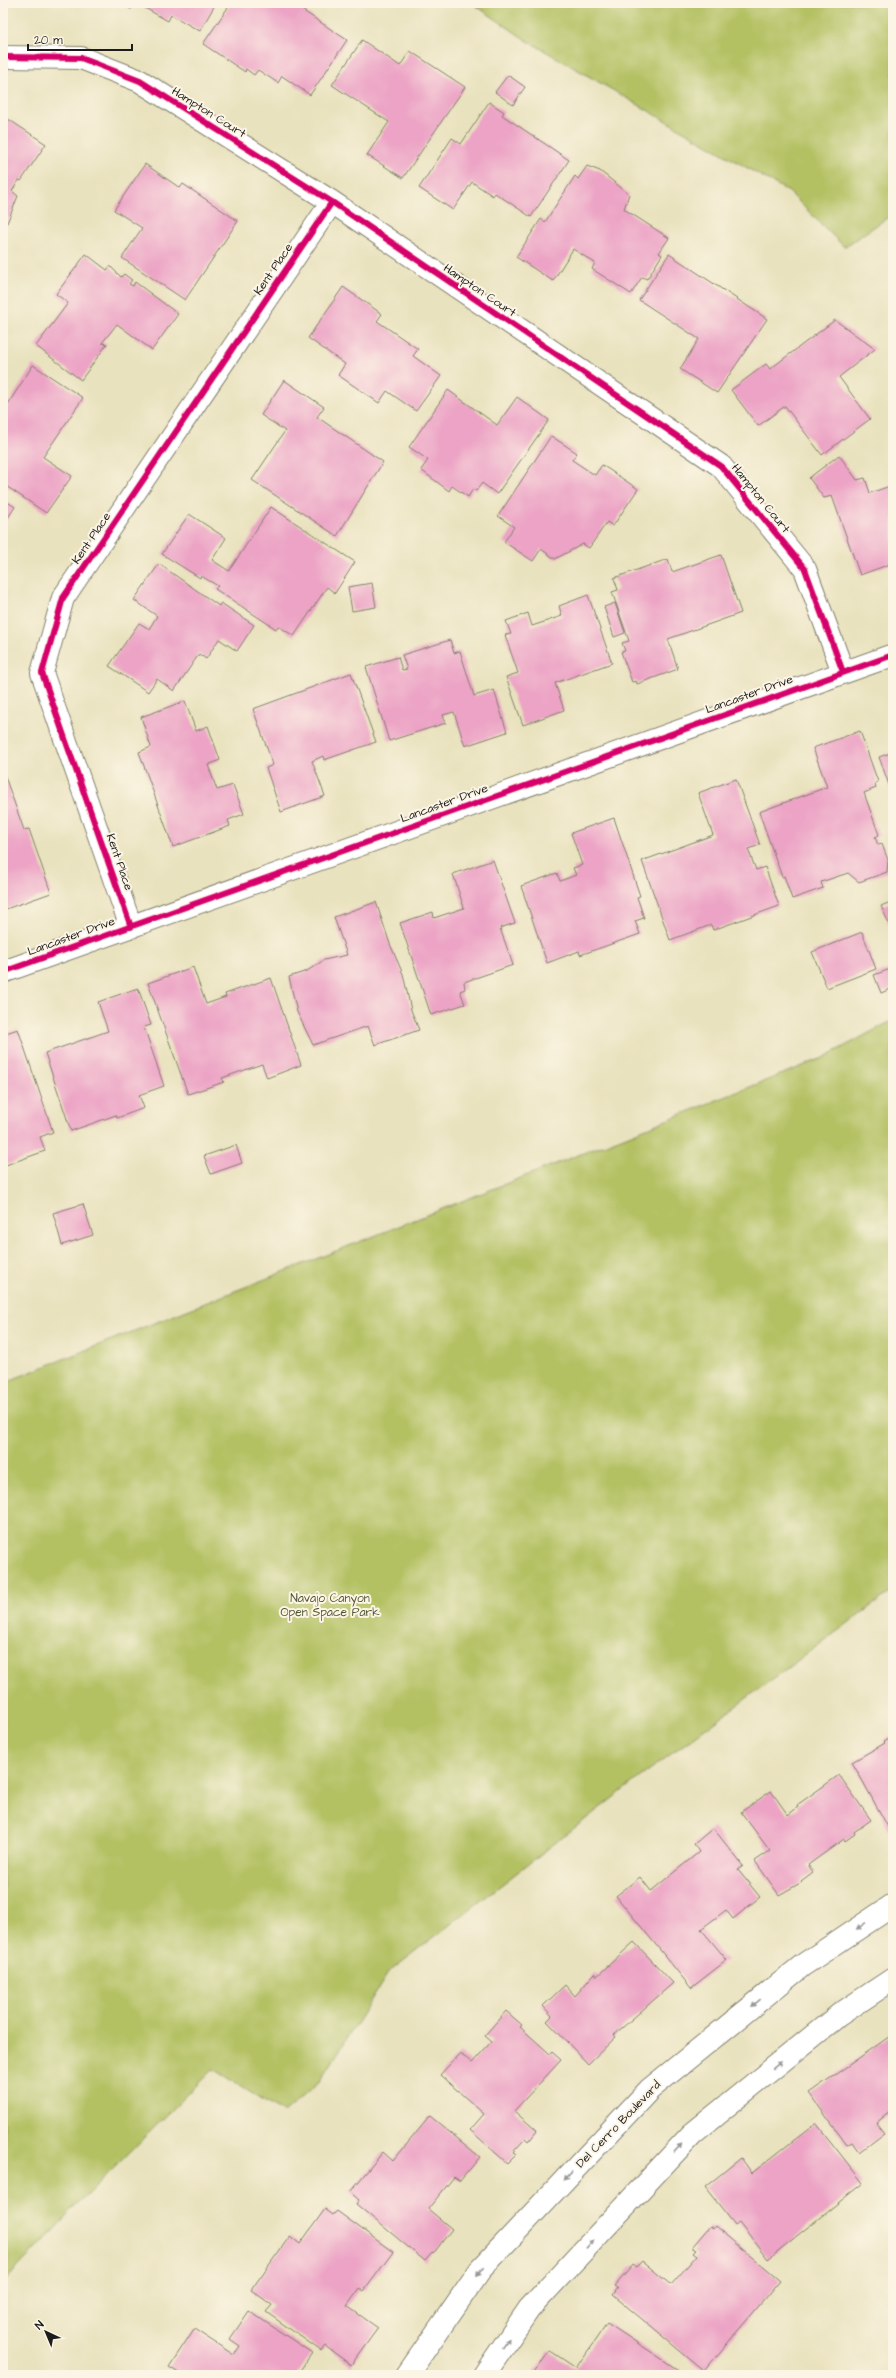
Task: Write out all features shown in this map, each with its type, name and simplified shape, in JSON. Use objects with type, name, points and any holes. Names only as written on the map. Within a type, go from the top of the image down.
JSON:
[{"type":"street","name":"Hampton Court","points":[[3,57],[81,58],[140,81],[332,202],[721,466],[805,569],[843,672]]},
{"type":"street","name":"Kent Place","points":[[131,927],[42,673],[63,598],[332,202]]},
{"type":"street","name":"Lancaster Drive","points":[[3,972],[893,655]]},
{"type":"street","name":"Del Cerro Boulevard","points":[[407,2375],[480,2270],[650,2089],[803,1965],[893,1905]]},
{"type":"street","points":[[484,2375],[529,2309],[692,2134],[839,2015],[893,1979]]},
{"type":"green space","points":[[472,3],[893,3],[893,214],[844,247],[789,192],[526,40]]},
{"type":"green space","name":"Navajo Canyon Open Space Park","points":[[893,1020],[893,1590],[636,1780],[388,1973],[321,2080],[283,2113],[213,2069],[88,2194],[3,2283],[3,1383],[823,1058]]},
{"type":"building","points":[[120,3],[134,3],[131,9]]},
{"type":"building","points":[[136,3],[216,3],[200,31],[171,15],[168,21]]},
{"type":"building","points":[[231,3],[294,3],[296,6],[347,40],[310,95],[282,76],[278,83],[258,70],[254,75],[246,69],[245,72],[203,44]]},
{"type":"building","points":[[362,40],[400,66],[410,51],[465,87],[403,178],[367,155],[389,122],[332,85]]},
{"type":"building","points":[[508,75],[525,87],[513,105],[495,92]]},
{"type":"building","points":[[489,102],[504,112],[502,115],[569,160],[531,217],[495,193],[493,196],[472,182],[453,210],[419,188],[452,138],[461,144]]},
{"type":"building","points":[[8,119],[46,144],[21,181],[19,180],[12,191],[18,196],[7,223],[3,227],[3,126]]},
{"type":"building","points":[[145,164],[180,188],[183,184],[238,221],[185,300],[122,258],[142,228],[114,210]]},
{"type":"building","points":[[587,166],[600,171],[629,194],[624,209],[669,238],[659,253],[662,255],[647,279],[642,277],[631,294],[592,269],[595,263],[573,249],[553,281],[516,257],[541,219],[545,222],[575,176],[578,179]]},
{"type":"building","points":[[86,254],[107,270],[110,266],[121,277],[124,274],[132,280],[129,284],[133,286],[135,282],[178,314],[152,350],[117,324],[102,343],[107,344],[81,380],[36,346],[68,303],[56,294]]},
{"type":"building","points":[[669,254],[767,319],[717,393],[680,369],[699,339],[639,300]]},
{"type":"building","points":[[343,287],[382,314],[377,321],[418,349],[413,356],[441,376],[416,411],[387,391],[379,403],[338,375],[345,364],[308,338]]},
{"type":"building","points":[[835,320],[875,349],[839,377],[870,419],[822,455],[785,406],[758,426],[731,390],[766,364],[770,369]]},
{"type":"building","points":[[33,365],[83,398],[43,457],[72,476],[46,513],[3,484],[3,412]]},
{"type":"building","points":[[284,380],[324,407],[317,417],[383,462],[337,536],[252,480],[285,431],[261,415]]},
{"type":"building","points":[[448,390],[497,425],[517,397],[549,420],[497,494],[482,483],[476,491],[473,489],[468,497],[452,486],[449,491],[421,470],[428,460],[409,447]]},
{"type":"building","points":[[551,436],[577,453],[572,460],[595,475],[602,465],[638,489],[613,526],[607,522],[589,548],[583,544],[555,559],[541,549],[533,561],[504,542],[514,527],[498,516]]},
{"type":"building","points":[[839,455],[857,480],[865,478],[870,493],[893,485],[893,563],[860,575],[832,496],[824,498],[809,478]]},
{"type":"building","points":[[3,499],[15,507],[3,525]]},
{"type":"building","points":[[271,507],[355,562],[335,593],[327,587],[294,636],[278,626],[276,629],[215,589],[218,586],[201,576],[200,578],[162,554],[189,514],[226,538],[212,560],[229,571]]},
{"type":"building","points":[[721,555],[741,613],[668,639],[678,669],[637,684],[636,681],[632,682],[621,652],[625,651],[622,643],[629,641],[612,592],[618,590],[614,578],[668,559],[672,572]]},
{"type":"building","points":[[159,564],[219,606],[221,603],[254,625],[237,651],[219,639],[206,659],[199,654],[174,691],[157,679],[148,692],[109,666],[139,623],[149,629],[157,616],[134,600]]},
{"type":"building","points":[[372,583],[376,607],[352,611],[348,587]]},
{"type":"building","points":[[588,595],[612,663],[555,683],[564,710],[523,725],[506,677],[518,673],[505,635],[511,634],[506,621],[528,613],[532,626],[562,616],[559,606]]},
{"type":"building","points":[[615,603],[625,633],[614,637],[604,607]]},
{"type":"building","points":[[450,640],[454,653],[460,651],[474,696],[494,690],[507,732],[465,746],[454,712],[443,715],[446,723],[389,741],[366,667],[398,657],[402,670],[407,669],[402,655]]},
{"type":"building","points":[[351,673],[376,742],[324,760],[323,756],[312,761],[325,796],[281,812],[266,768],[273,765],[253,709]]},
{"type":"building","points":[[185,701],[196,731],[208,726],[220,760],[208,765],[217,790],[233,785],[244,814],[228,820],[230,826],[173,847],[139,752],[151,747],[141,717]]},
{"type":"building","points":[[860,731],[878,782],[875,783],[876,788],[864,793],[879,835],[875,837],[878,845],[882,844],[888,860],[887,872],[859,882],[848,873],[821,882],[823,888],[792,899],[784,876],[782,877],[759,812],[827,787],[813,748]]},
{"type":"building","points":[[893,752],[893,796],[879,757]]},
{"type":"building","points":[[3,771],[24,830],[29,829],[51,893],[3,910]]},
{"type":"building","points":[[736,779],[760,845],[748,849],[756,870],[765,867],[779,906],[713,930],[711,925],[670,940],[642,861],[713,835],[698,793]]},
{"type":"building","points":[[614,818],[640,896],[637,897],[644,918],[635,921],[640,934],[580,955],[579,951],[547,963],[521,886],[557,873],[560,881],[576,875],[573,868],[582,865],[571,833]]},
{"type":"building","points":[[493,860],[515,923],[500,928],[513,965],[464,982],[465,989],[460,991],[465,1004],[431,1015],[400,923],[433,912],[434,918],[464,908],[453,874]]},
{"type":"building","points":[[893,901],[893,925],[890,926],[881,906]]},
{"type":"building","points":[[376,902],[390,944],[403,974],[411,1010],[419,1030],[375,1045],[368,1026],[313,1045],[297,1012],[289,977],[307,971],[324,960],[347,955],[334,917]]},
{"type":"building","points":[[862,932],[876,969],[827,988],[812,952]]},
{"type":"building","points":[[193,967],[206,1004],[226,997],[225,994],[271,978],[301,1065],[267,1078],[262,1064],[222,1078],[224,1082],[188,1094],[148,983]]},
{"type":"building","points":[[893,968],[893,988],[881,993],[874,975]]},
{"type":"building","points":[[138,988],[151,1025],[144,1027],[164,1086],[139,1095],[144,1108],[117,1118],[116,1115],[71,1131],[45,1053],[108,1031],[98,1002]]},
{"type":"building","points":[[18,1029],[53,1132],[40,1137],[45,1151],[3,1166],[3,1034]]},
{"type":"building","points":[[236,1145],[242,1163],[211,1174],[204,1156]]},
{"type":"building","points":[[83,1204],[93,1235],[62,1245],[53,1213]]},
{"type":"building","points":[[893,1735],[893,1836],[852,1762],[885,1743],[883,1741]]},
{"type":"building","points":[[839,1775],[871,1820],[854,1832],[855,1834],[845,1841],[844,1839],[808,1865],[813,1872],[801,1881],[802,1882],[779,1895],[755,1861],[770,1851],[741,1812],[771,1791],[788,1815],[798,1807],[797,1805]]},
{"type":"building","points":[[713,1828],[743,1866],[738,1870],[760,1897],[733,1919],[726,1910],[701,1929],[727,1960],[691,1988],[616,1896],[640,1877],[651,1891],[699,1852],[694,1844]]},
{"type":"building","points":[[634,1942],[673,1983],[614,2035],[616,2037],[588,2064],[547,2021],[552,2016],[543,2006],[565,1985],[575,1996],[595,1973],[597,1976]]},
{"type":"building","points":[[506,2011],[522,2025],[520,2027],[550,2054],[552,2052],[561,2060],[514,2111],[537,2131],[529,2141],[526,2138],[513,2152],[516,2154],[507,2163],[470,2130],[484,2114],[440,2075],[460,2053],[472,2063],[492,2041],[485,2035]]},
{"type":"building","points":[[893,2034],[893,2113],[891,2111],[876,2123],[884,2133],[859,2152],[852,2142],[847,2145],[809,2093]]},
{"type":"building","points":[[430,2116],[480,2157],[460,2181],[454,2177],[428,2209],[452,2229],[433,2254],[432,2253],[425,2261],[356,2204],[359,2200],[350,2192],[383,2152],[393,2161]]},
{"type":"building","points":[[816,2123],[863,2183],[768,2259],[739,2222],[735,2225],[705,2187],[741,2158],[752,2173]]},
{"type":"building","points":[[325,2209],[333,2215],[337,2211],[393,2252],[364,2291],[360,2288],[347,2306],[378,2328],[351,2365],[325,2346],[321,2351],[266,2312],[272,2305],[251,2290],[290,2236],[300,2244]]},
{"type":"building","points":[[710,2226],[713,2228],[715,2226],[780,2281],[704,2371],[613,2295],[618,2288],[615,2286],[633,2265],[636,2267],[642,2261],[671,2285],[697,2255],[693,2252],[696,2249],[692,2247]]},
{"type":"building","points":[[249,2311],[312,2353],[297,2375],[182,2375],[169,2367],[194,2329],[234,2355],[240,2346],[230,2339]]},
{"type":"building","points":[[607,2323],[680,2371],[677,2375],[533,2375],[549,2350],[576,2368]]},
{"type":"cycle path","points":[[3,57],[81,58],[140,81],[332,202],[721,466],[805,569],[843,672]]},
{"type":"cycle path","points":[[131,927],[42,673],[63,598],[332,202]]},
{"type":"cycle path","points":[[3,972],[893,655]]}]
